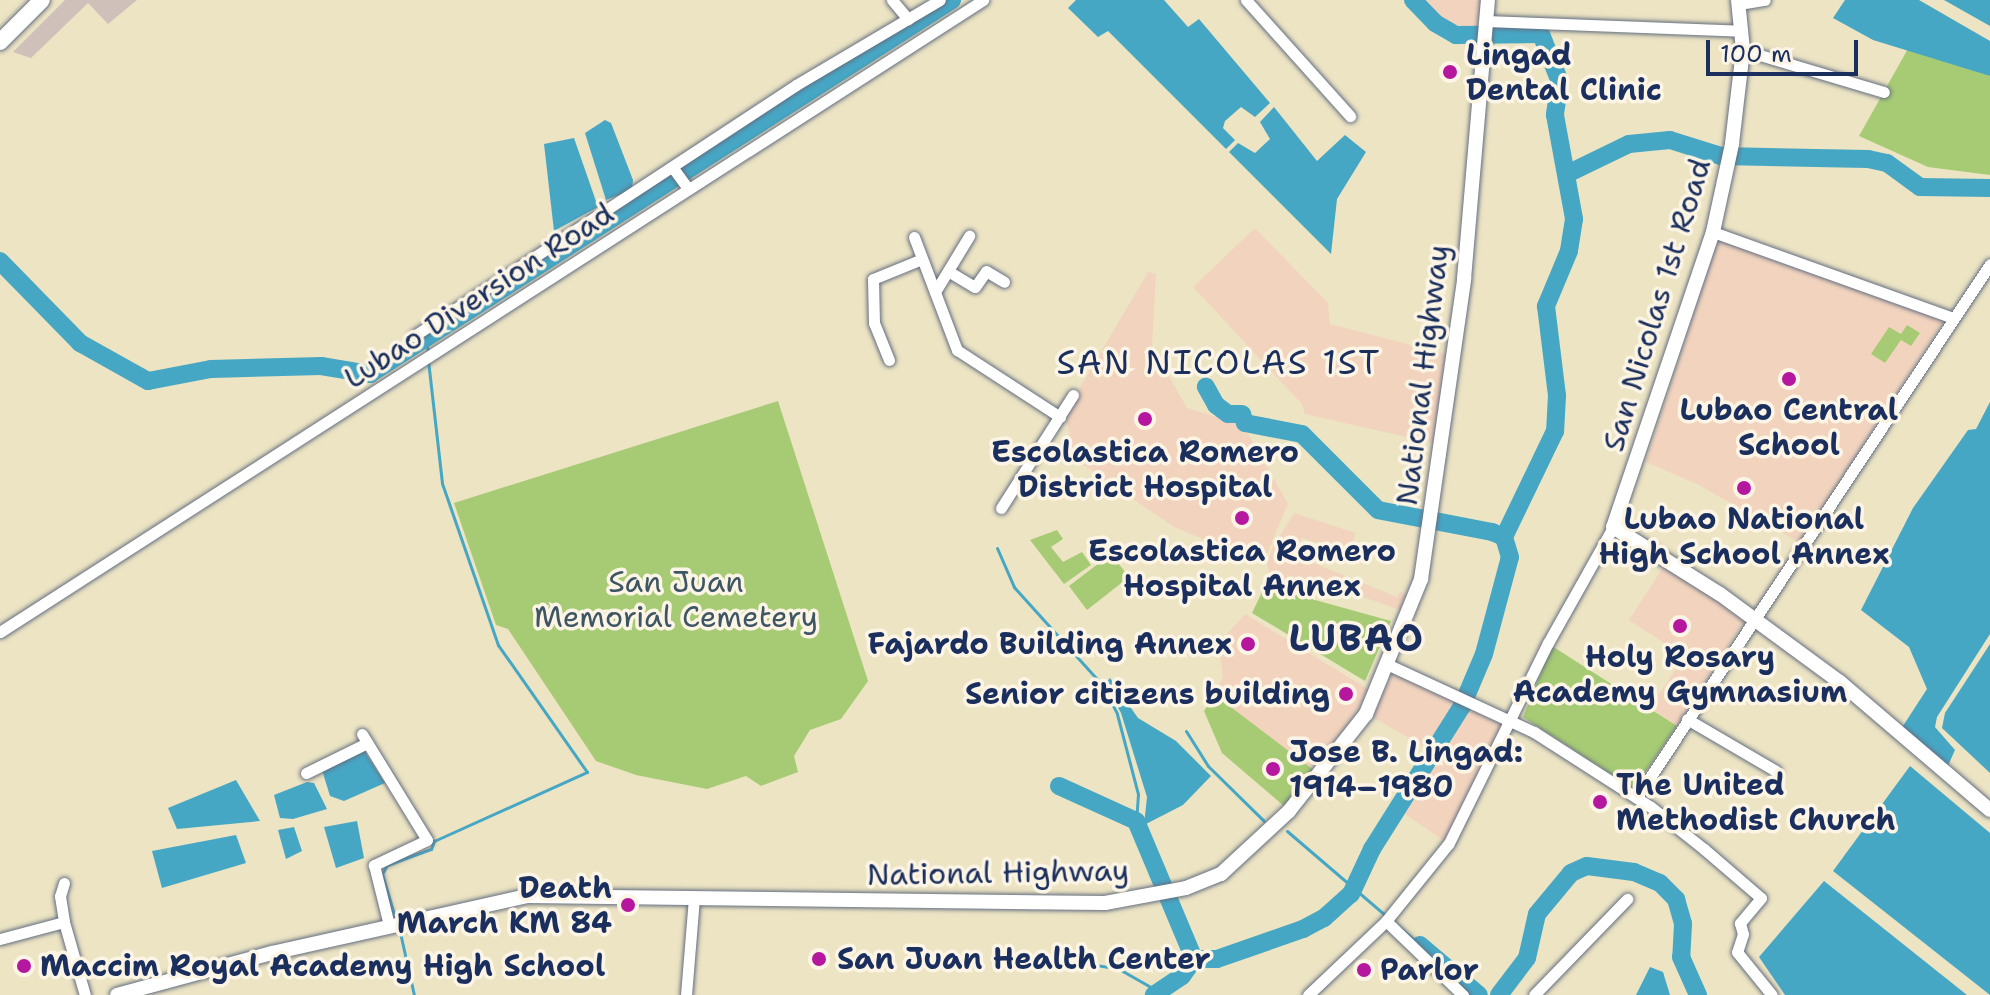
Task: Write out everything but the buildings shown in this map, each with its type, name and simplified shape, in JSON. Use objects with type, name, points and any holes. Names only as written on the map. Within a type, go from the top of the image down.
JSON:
[{"type":"highway","points":[[0,42],[42,0]]},
{"type":"main road","name":"National Highway","points":[[117,995],[396,923],[528,896],[1079,904],[1155,895],[1186,888],[1221,874],[1289,811],[1366,714],[1389,665],[1421,579],[1464,279],[1488,0]]},
{"type":"main road","name":"San Nicolas 1st Road","points":[[1613,527],[1713,232],[1732,144],[1743,50],[1738,2]]},
{"type":"main road","points":[[1613,527],[1755,619],[1840,682],[1990,810]]},
{"type":"street","points":[[892,0],[908,19]]},
{"type":"street","points":[[414,336],[940,0]]},
{"type":"street","name":"Lubao Diversion Road","points":[[0,632],[404,375],[686,187],[983,0]]},
{"type":"street","points":[[1246,0],[1350,116]]},
{"type":"street","points":[[1738,2],[1765,0]]},
{"type":"street","points":[[1486,23],[1741,31]]},
{"type":"street","points":[[1743,50],[1884,92]]},
{"type":"street","points":[[674,169],[686,187]]},
{"type":"street","points":[[1713,232],[1951,317]]},
{"type":"street","points":[[935,292],[969,236]]},
{"type":"street","points":[[914,237],[957,350],[1060,417]]},
{"type":"street","points":[[889,360],[874,323],[873,279],[922,259]]},
{"type":"street","points":[[1637,797],[1951,317],[1970,300],[1990,264]]},
{"type":"street","points":[[948,271],[975,287],[986,271],[1004,282]]},
{"type":"street","points":[[1001,508],[1073,395]]},
{"type":"street","points":[[1308,995],[1390,918],[1449,843],[1613,527]]},
{"type":"street","points":[[1389,665],[1511,721],[1637,797],[1761,898],[1740,923],[1743,934],[1737,952],[1772,995]]},
{"type":"street","points":[[1687,719],[1776,771]]},
{"type":"street","points":[[306,773],[365,739],[427,840],[374,865],[396,923]]},
{"type":"street","points":[[64,883],[60,896],[64,922],[85,995]]},
{"type":"street","points":[[686,995],[694,897]]},
{"type":"street","points":[[1534,995],[1627,899]]},
{"type":"street","points":[[1390,918],[1463,995]]},
{"type":"street","points":[[0,939],[64,922]]},
{"type":"shaded area","points":[[65,0],[137,0],[108,24],[88,3],[31,58],[13,52]]},
{"type":"shaded area","points":[[1420,0],[1481,0],[1477,31],[1439,19]]},
{"type":"shaded area","points":[[1255,228],[1328,303],[1330,324],[1446,354],[1433,443],[1305,414],[1301,403],[1193,287]]},
{"type":"shaded area","name":"Lubao Central School","points":[[1718,238],[1944,319],[1800,543],[1699,485],[1646,462]]},
{"type":"shaded area","name":"Escolastica Romero District Hospital","points":[[1148,272],[1156,274],[1152,346],[1187,408],[1243,425],[1288,504],[1263,563],[1174,527],[1075,459],[1065,413]]},
{"type":"shaded area","points":[[1294,513],[1356,533],[1349,554],[1302,538],[1294,555],[1397,597],[1400,592],[1410,595],[1405,612],[1318,581],[1316,585],[1292,576],[1289,585],[1271,577],[1267,564],[1272,549]]},
{"type":"shaded area","points":[[1664,566],[1745,619],[1677,726],[1650,708],[1684,656],[1629,620]]},
{"type":"shaded area","points":[[1245,614],[1371,691],[1315,771],[1215,695],[1223,676],[1218,644]]},
{"type":"shaded area","points":[[1393,674],[1458,704],[1431,751],[1371,716]]},
{"type":"shaded area","points":[[1467,708],[1505,725],[1446,842],[1399,810]]},
{"type":"green space","points":[[1909,47],[1990,76],[1990,175],[1928,167],[1859,136]]},
{"type":"green space","points":[[1907,325],[1920,333],[1911,346],[1901,340],[1885,363],[1871,354],[1889,327],[1901,334]]},
{"type":"green space","name":"San Juan Memorial Cemetery","points":[[778,401],[868,681],[841,719],[810,730],[794,756],[798,772],[761,786],[746,776],[707,789],[636,775],[596,761],[508,629],[496,625],[454,503]]},
{"type":"green space","points":[[1057,530],[1063,539],[1051,547],[1063,562],[1082,552],[1091,565],[1064,584],[1030,540]]},
{"type":"green space","points":[[1111,554],[1129,577],[1087,610],[1069,586]]},
{"type":"green space","points":[[1265,586],[1391,621],[1365,681],[1252,613]]},
{"type":"green space","points":[[1552,646],[1677,726],[1634,789],[1523,717]]},
{"type":"green space","points":[[1215,695],[1315,771],[1284,806],[1222,753],[1204,711]]},
{"type":"water","points":[[1076,0],[1164,0],[1188,27],[1199,19],[1270,103],[1255,117],[1241,107],[1225,121],[1223,128],[1235,140],[1226,149],[1108,31],[1098,37],[1068,8]]},
{"type":"water","points":[[1845,0],[1919,0],[1990,41],[1990,76],[1873,40],[1833,18]]},
{"type":"water","points":[[1944,0],[1990,0],[1990,26]]},
{"type":"water","points":[[1274,107],[1317,161],[1345,135],[1366,152],[1337,199],[1331,254],[1229,152],[1238,143],[1255,153],[1270,139],[1260,122]]},
{"type":"water","points":[[605,120],[611,123],[633,180],[632,190],[606,200],[585,133]]},
{"type":"water","points":[[574,138],[598,207],[554,231],[544,144]]},
{"type":"water","points":[[1990,402],[1990,634],[1937,717],[1935,727],[1955,750],[1947,768],[1901,729],[1927,689],[1909,647],[1861,610],[1913,508],[1968,430],[1976,429]]},
{"type":"water","points":[[1990,644],[1990,773],[1942,728],[1945,713]]},
{"type":"water","points":[[1110,678],[1138,718],[1176,741],[1211,776],[1183,805],[1144,825],[1147,797],[1121,713],[1105,684]]},
{"type":"water","points":[[363,749],[385,783],[344,801],[330,796],[322,770]]},
{"type":"water","points":[[1910,766],[1990,833],[1990,995],[1833,871]]},
{"type":"water","points":[[236,780],[260,821],[177,829],[168,808]]},
{"type":"water","points":[[307,782],[314,783],[327,809],[293,819],[280,818],[274,795]]},
{"type":"water","points":[[357,821],[364,858],[336,868],[324,827]]},
{"type":"water","points":[[294,827],[302,851],[286,859],[278,830]]},
{"type":"water","points":[[236,835],[246,863],[162,888],[152,851]]},
{"type":"water","points":[[1824,881],[1967,995],[1785,995],[1759,957]]},
{"type":"water","points":[[1650,967],[1663,972],[1670,995],[1636,995]]},
{"type":"waterway","points":[[0,261],[80,343],[148,381],[211,369],[321,366],[370,374],[952,0]]},
{"type":"waterway","points":[[1413,0],[1435,23],[1456,35],[1541,34],[1560,82],[1555,115],[1574,219],[1569,251],[1546,306],[1557,395],[1555,431],[1504,537]]},
{"type":"waterway","points":[[1567,174],[1629,144],[1670,140],[1721,156],[1868,159],[1887,163],[1920,187],[1990,188]]},
{"type":"waterway","points":[[426,337],[428,354]]},
{"type":"waterway","points":[[396,921],[382,874],[387,865],[431,849],[434,841],[587,772],[498,645],[442,483],[428,361]]},
{"type":"waterway","points":[[1194,959],[1217,959],[1303,929],[1324,918],[1351,894],[1372,849],[1462,706],[1484,654],[1510,557],[1504,537],[1492,532],[1378,510],[1302,434],[1245,423],[1242,414],[1228,414],[1216,405],[1206,387]]},
{"type":"waterway","points":[[997,548],[1014,587],[1103,686],[1117,714],[1138,794],[1136,821]]},
{"type":"waterway","points":[[1186,731],[1208,766],[1264,821]]},
{"type":"waterway","points":[[1059,786],[1136,821],[1194,959],[1182,976],[1154,995]]},
{"type":"waterway","points":[[1287,831],[1420,945]]},
{"type":"waterway","points":[[1499,995],[1527,958],[1537,914],[1571,873],[1587,866],[1634,872],[1660,883],[1676,899],[1683,924],[1681,957],[1698,995]]},
{"type":"waterway","points":[[399,928],[414,995]]},
{"type":"waterway","points":[[1420,945],[1479,995]]},
{"type":"waterway","points":[[1083,963],[1119,969],[1156,990]]},
{"type":"place","name":"Lingad Dental Clinic","points":[[1450,72]]},
{"type":"place","name":"Lubao Central School","points":[[1789,379]]},
{"type":"place","name":"Escolastica Romero District Hospital","points":[[1145,419]]},
{"type":"place","name":"Lubao National High School Annex","points":[[1744,488]]},
{"type":"place","name":"Escolastica Romero Hospital Annex","points":[[1242,518]]},
{"type":"place","name":"Holy Rosary Academy Gymnasium","points":[[1680,626]]},
{"type":"place","name":"Fajardo Building Annex","points":[[1248,644]]},
{"type":"place","name":"Senior citizens building","points":[[1346,694]]},
{"type":"place","name":"Jose B. Lingad: 1914–1980","points":[[1273,769]]},
{"type":"place","name":"The United Methodist Church","points":[[1600,802]]},
{"type":"place","name":"Death March KM 84","points":[[628,905]]},
{"type":"place","name":"San Juan Health Center","points":[[819,959]]},
{"type":"place","name":"Maccim Royal Academy High School","points":[[24,966]]},
{"type":"place","name":"Parlor","points":[[1364,970]]},
{"type":"district","name":"SAN NICOLAS 1ST","points":[[1219,363]]},
{"type":"district","name":"LUBAO","points":[[1357,638]]}]
